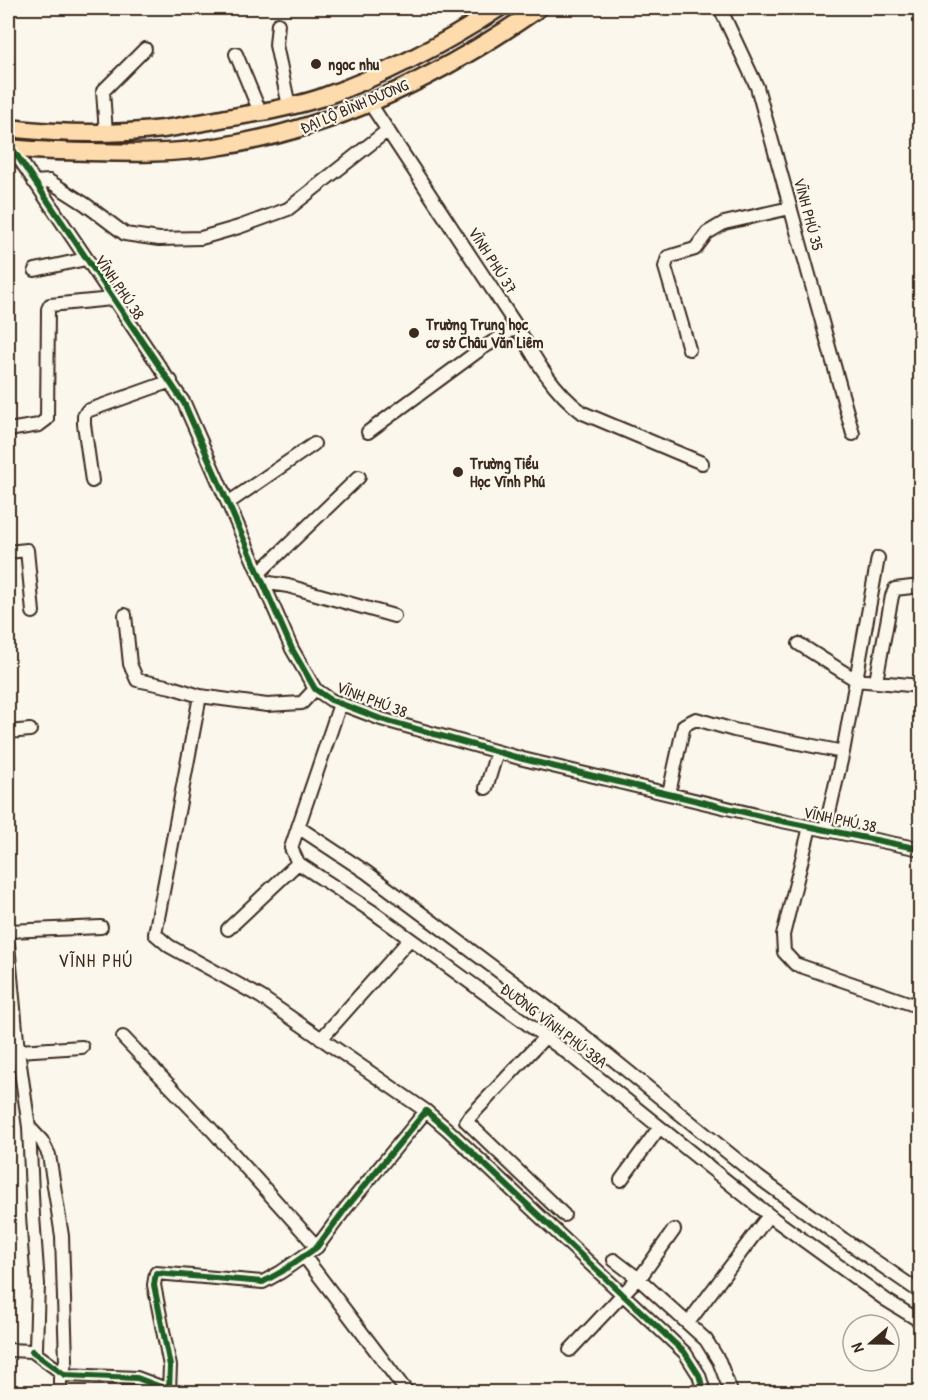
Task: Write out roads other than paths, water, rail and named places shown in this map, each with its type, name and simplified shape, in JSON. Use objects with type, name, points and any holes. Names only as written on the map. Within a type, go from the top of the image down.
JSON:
[{"type":"highway","name":"ĐẠI LỘ BÌNH DƯƠNG","points":[[8,128],[53,133],[106,134],[163,129],[297,104],[398,65],[460,34],[496,8]]},
{"type":"highway","name":"ĐẠI LỘ BÌNH DƯƠNG","points":[[10,148],[134,153],[186,151],[245,142],[315,124],[369,102],[467,54],[539,8]]},
{"type":"highway","points":[[356,83],[369,102]]},
{"type":"highway","points":[[297,104],[315,124]]},
{"type":"street","name":"VĨNH PHÚ 35","points":[[720,8],[757,87],[853,434]]},
{"type":"street","points":[[279,24],[276,45],[297,104]]},
{"type":"street","points":[[106,134],[103,91],[146,49]]},
{"type":"street","points":[[236,54],[260,112]]},
{"type":"street","name":"VĨNH PHÚ 37","points":[[369,102],[551,382],[569,402],[583,413],[702,463]]},
{"type":"street","points":[[34,182],[49,182],[86,204],[125,234],[159,238],[201,237],[239,227],[288,208],[388,130]]},
{"type":"street","name":"VĨNH PHÚ 38","points":[[10,148],[184,403],[292,649],[315,689],[340,704],[381,719],[497,752],[810,827],[921,849]]},
{"type":"street","points":[[689,349],[665,267],[668,257],[695,249],[707,233],[723,224],[790,208]]},
{"type":"street","points":[[35,270],[86,260]]},
{"type":"street","points":[[8,430],[39,425],[47,419],[48,309],[50,306],[112,299]]},
{"type":"street","points":[[368,432],[482,349],[517,327]]},
{"type":"street","points":[[92,481],[84,424],[87,411],[171,381]]},
{"type":"street","points":[[228,502],[314,444]]},
{"type":"street","points":[[358,477],[261,578],[394,616]]},
{"type":"street","points":[[8,552],[27,550],[33,612]]},
{"type":"street","points":[[825,830],[843,752],[878,558]]},
{"type":"street","points":[[876,681],[895,589],[921,586]]},
{"type":"street","points":[[125,615],[130,664],[137,680],[200,696],[267,705],[303,703],[315,689]]},
{"type":"street","points":[[799,644],[856,680],[921,686]]},
{"type":"street","points":[[200,696],[155,934],[169,946],[261,997],[426,1112],[632,1285],[688,1323],[706,1340],[719,1361],[731,1392]]},
{"type":"street","points":[[228,929],[298,863],[291,848],[340,704]]},
{"type":"street","points":[[669,793],[684,725],[696,719],[734,730],[843,752]]},
{"type":"street","points":[[8,732],[30,730]]},
{"type":"street","points":[[486,788],[497,752]]},
{"type":"street","points":[[298,827],[366,872],[553,1012],[758,1177],[921,1292]]},
{"type":"street","points":[[810,827],[783,935],[784,952],[795,964],[921,1007]]},
{"type":"street","name":"ĐƯỜNG VĨNH PHÚ 38A","points":[[298,863],[410,939],[545,1037],[769,1215],[886,1300],[921,1321]]},
{"type":"street","points":[[8,932],[101,927]]},
{"type":"street","points":[[321,1039],[410,939]]},
{"type":"street","points":[[8,944],[18,1051],[29,1127],[38,1284],[35,1353]]},
{"type":"street","points":[[123,1036],[211,1129],[317,1247]]},
{"type":"street","points":[[545,1037],[466,1121],[564,1215]]},
{"type":"street","points":[[18,1051],[82,1047]]},
{"type":"street","points":[[8,1350],[35,1353],[60,1372],[137,1378],[170,1391],[170,1366],[154,1285],[156,1273],[263,1282],[317,1247],[426,1112]]},
{"type":"street","points":[[29,1127],[42,1141],[49,1155],[62,1236],[66,1361],[60,1372],[60,1392]]},
{"type":"street","points":[[621,1180],[659,1128]]},
{"type":"street","points":[[688,1323],[769,1215]]},
{"type":"street","points":[[570,1350],[632,1285],[674,1230]]},
{"type":"street","points":[[304,1256],[407,1392]]},
{"type":"street","points":[[614,1260],[685,1353],[699,1375],[704,1392]]},
{"type":"place","name":"ngoc nhu","points":[[316,64]]},
{"type":"place","name":"Trường Trung học cơ sở Châu Văn Liêm","points":[[414,333]]},
{"type":"place","name":"Trường Tiểu Học Vĩnh Phú","points":[[458,472]]},
{"type":"district","name":"VĨNH PHÚ","points":[[96,961]]}]
